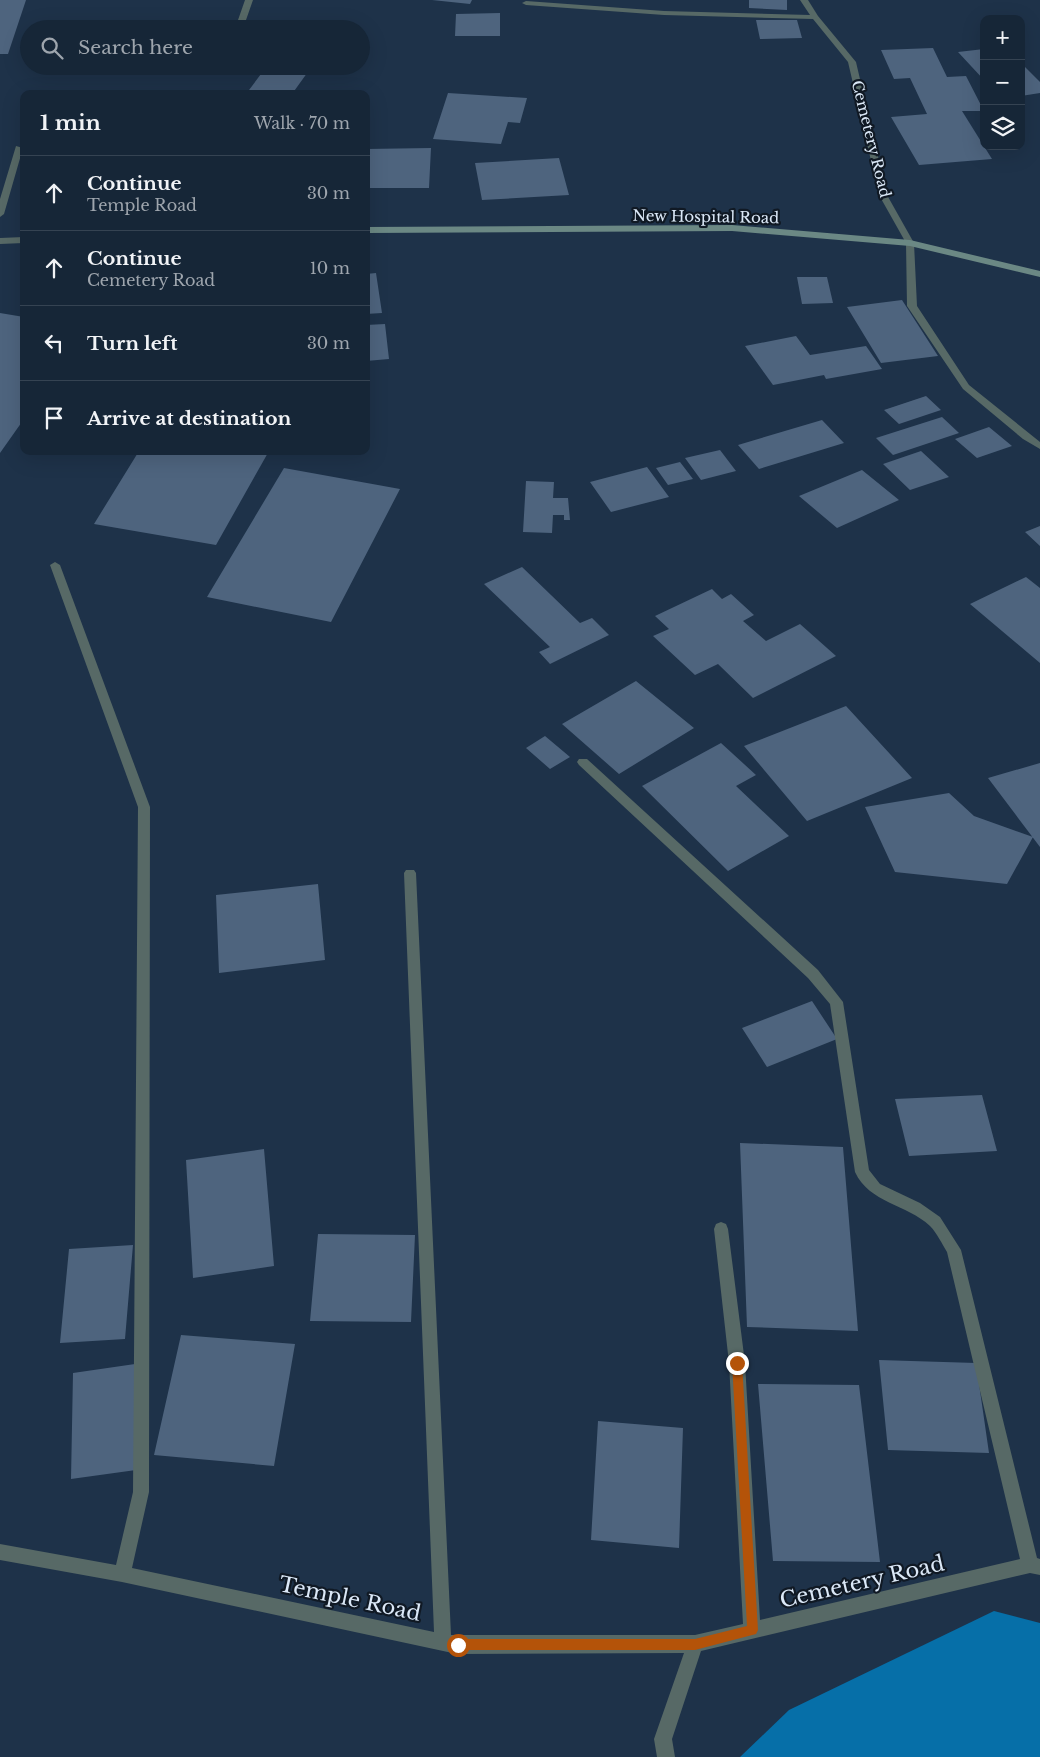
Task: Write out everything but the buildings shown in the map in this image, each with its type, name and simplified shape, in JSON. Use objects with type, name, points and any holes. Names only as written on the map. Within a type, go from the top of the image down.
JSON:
[{"type":"main road","name":"New Hospital Road","points":[[370,230],[732,228],[910,243],[1040,274]]},
{"type":"street","points":[[242,20],[248,0]]},
{"type":"street","name":"Cemetery Road","points":[[804,0],[815,17],[852,62],[883,195],[910,243],[912,306],[966,387],[1026,437],[1040,446]]},
{"type":"street","points":[[526,3],[664,13],[815,17]]},
{"type":"street","points":[[0,214],[19,148]]},
{"type":"street","points":[[0,240],[20,240]]},
{"type":"street","points":[[55,565],[144,807],[141,1492],[122,1574]]},
{"type":"street","points":[[583,762],[813,974],[836,1002],[862,1172],[876,1188],[886,1195],[915,1208],[935,1222],[954,1250],[1035,1566]]},
{"type":"street","points":[[410,873],[443,1642]]},
{"type":"street","points":[[721,1229],[737,1363],[752,1630]]},
{"type":"street","name":"Temple Road","points":[[0,1552],[122,1574],[458,1645],[695,1644]]},
{"type":"street","name":"Cemetery Road","points":[[695,1644],[1035,1566]]},
{"type":"street","points":[[666,1757],[664,1739],[695,1644]]},
{"type":"water","points":[[994,1611],[1040,1623],[1040,1757],[740,1757],[789,1710]]},
{"type":"route","points":[[458,1645],[695,1644],[752,1630],[737,1363]]}]
